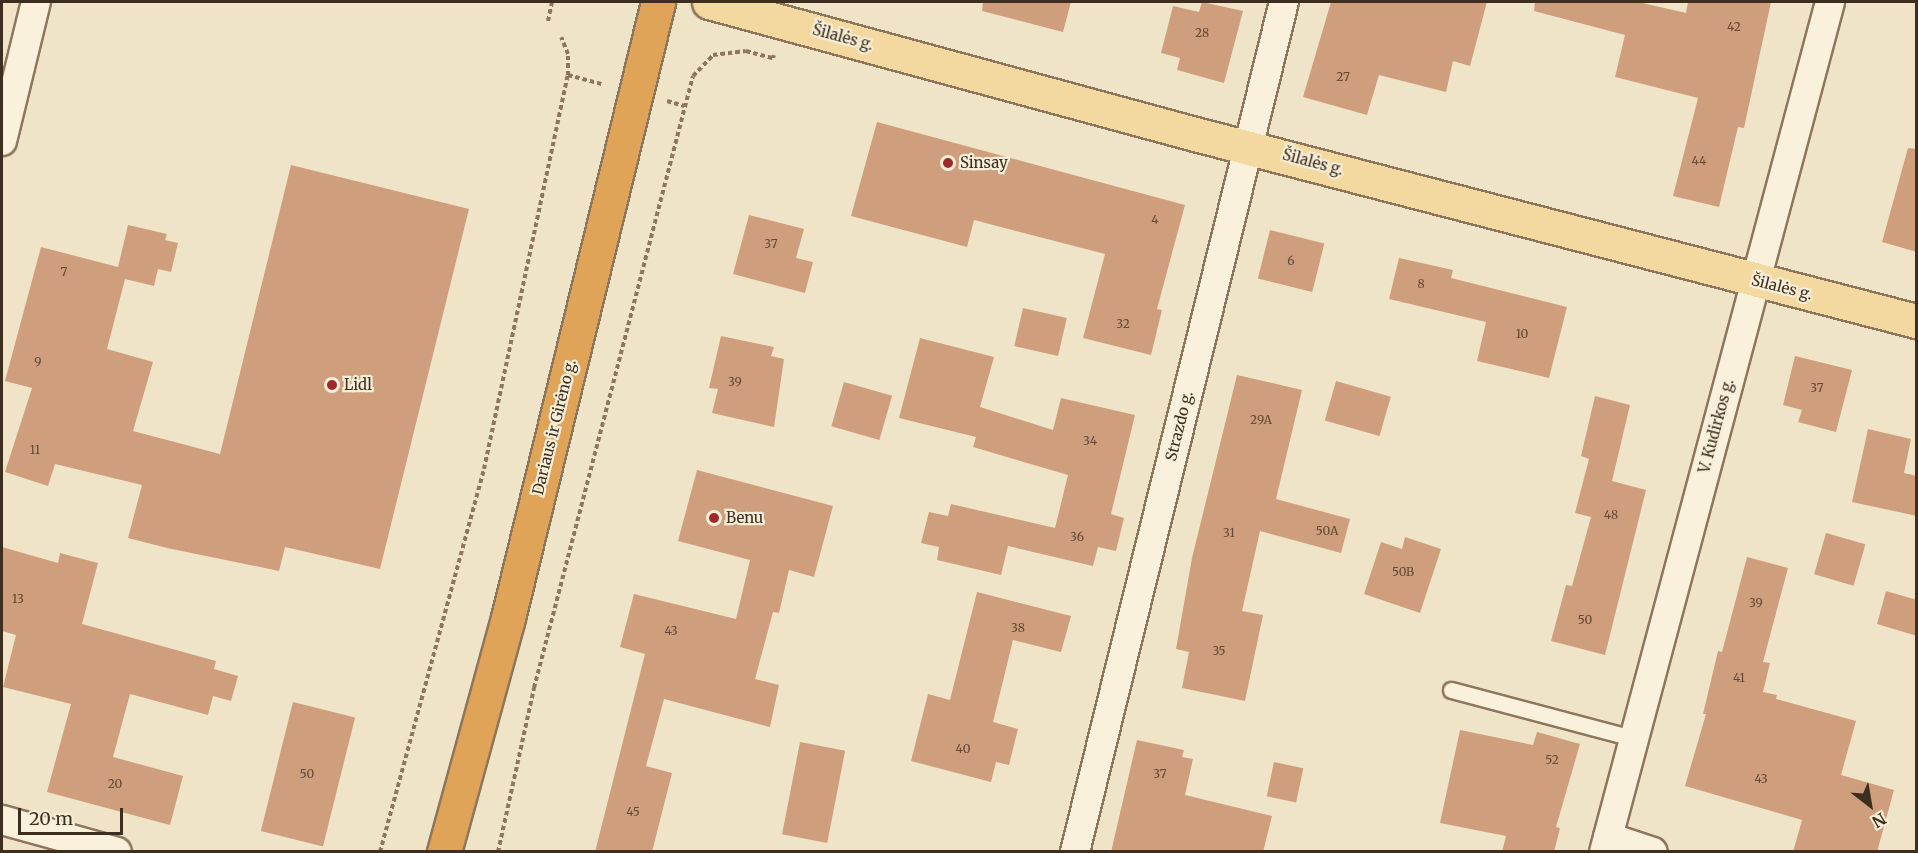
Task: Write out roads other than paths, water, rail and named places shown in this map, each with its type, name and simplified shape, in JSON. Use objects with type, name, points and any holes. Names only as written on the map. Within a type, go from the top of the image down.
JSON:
[{"type":"highway","name":"Dariaus ir Girėno g.","points":[[444,852],[508,618],[658,2]]},
{"type":"main road","name":"Šilalės g.","points":[[709,2],[1184,131],[1248,145],[1917,321]]},
{"type":"street","points":[[2,141],[36,2]]},
{"type":"street","name":"Strazdo g.","points":[[1075,852],[1284,2]]},
{"type":"street","name":"V. Kudirkos g.","points":[[1606,844],[1830,2]]},
{"type":"street","points":[[2,820],[117,852]]},
{"type":"street","points":[[1606,844],[1653,852]]},
{"type":"lane","points":[[1451,690],[1633,738]]},
{"type":"place","name":"Sinsay","points":[[948,163]]},
{"type":"place","name":"Lidl","points":[[332,385]]},
{"type":"place","name":"Benu","points":[[714,518]]}]
